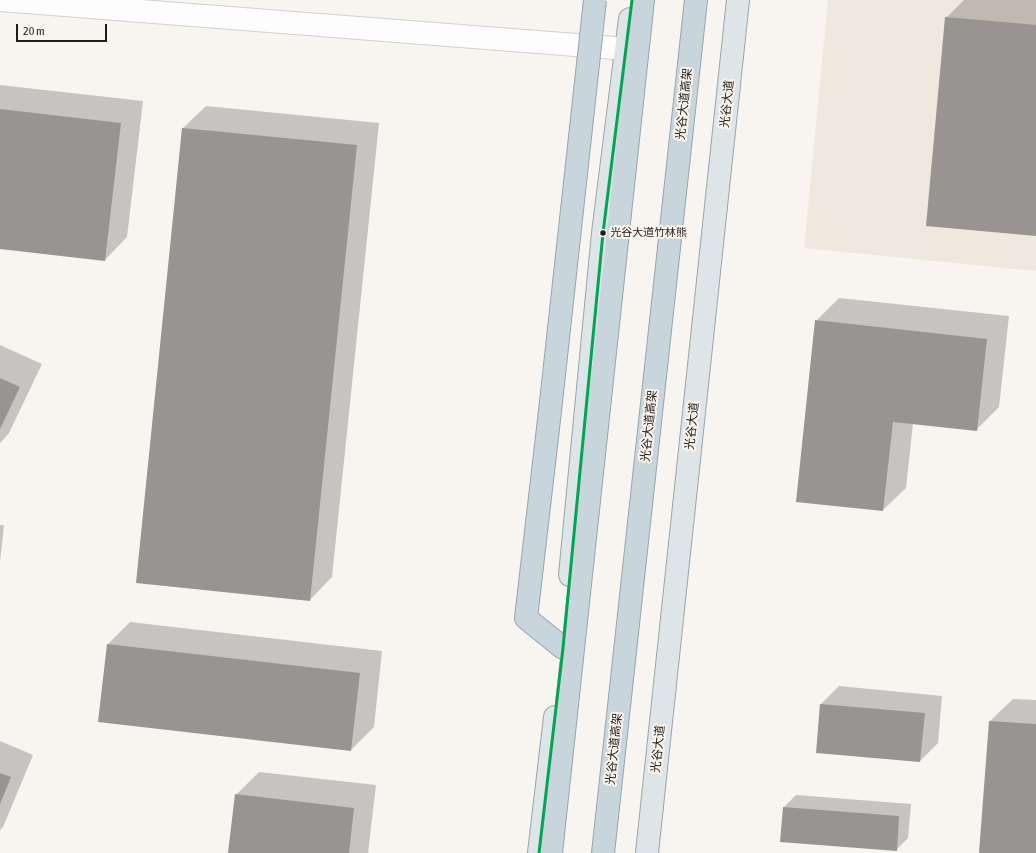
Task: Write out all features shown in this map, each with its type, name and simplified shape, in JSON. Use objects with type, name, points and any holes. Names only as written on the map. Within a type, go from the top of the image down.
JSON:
[{"type":"highway","points":[[563,648],[526,618],[595,0]]},
{"type":"highway","points":[[551,853],[643,0]]},
{"type":"highway","name":"光谷大道高架","points":[[603,853],[696,0]]},
{"type":"main road","points":[[539,853],[563,648],[603,233],[632,0]]},
{"type":"main road","name":"光谷大道","points":[[646,853],[738,0]]},
{"type":"street","points":[[0,0],[627,49]]},
{"type":"shaded area","points":[[828,0],[1036,0],[1036,271],[804,248]]},
{"type":"building","points":[[945,17],[1036,25],[1036,236],[926,226]]},
{"type":"building","points":[[0,109],[121,123],[105,261],[0,249]]},
{"type":"building","points":[[182,128],[357,145],[310,601],[136,583]]},
{"type":"building","points":[[815,320],[987,339],[977,431],[893,422],[883,511],[796,502]]},
{"type":"building","points":[[0,378],[20,387],[0,429]]},
{"type":"building","points":[[107,644],[360,673],[351,751],[98,722]]},
{"type":"building","points":[[820,704],[925,713],[920,762],[816,753]]},
{"type":"building","points":[[989,721],[1036,724],[1036,853],[979,853]]},
{"type":"building","points":[[0,773],[11,777],[0,804]]},
{"type":"building","points":[[235,794],[354,808],[349,853],[228,853]]},
{"type":"building","points":[[783,807],[899,816],[897,851],[780,842]]},
{"type":"transit line","points":[[539,853],[563,648],[603,233],[632,0]]},
{"type":"place","name":"光谷大道竹林熊","points":[[603,233]]}]
